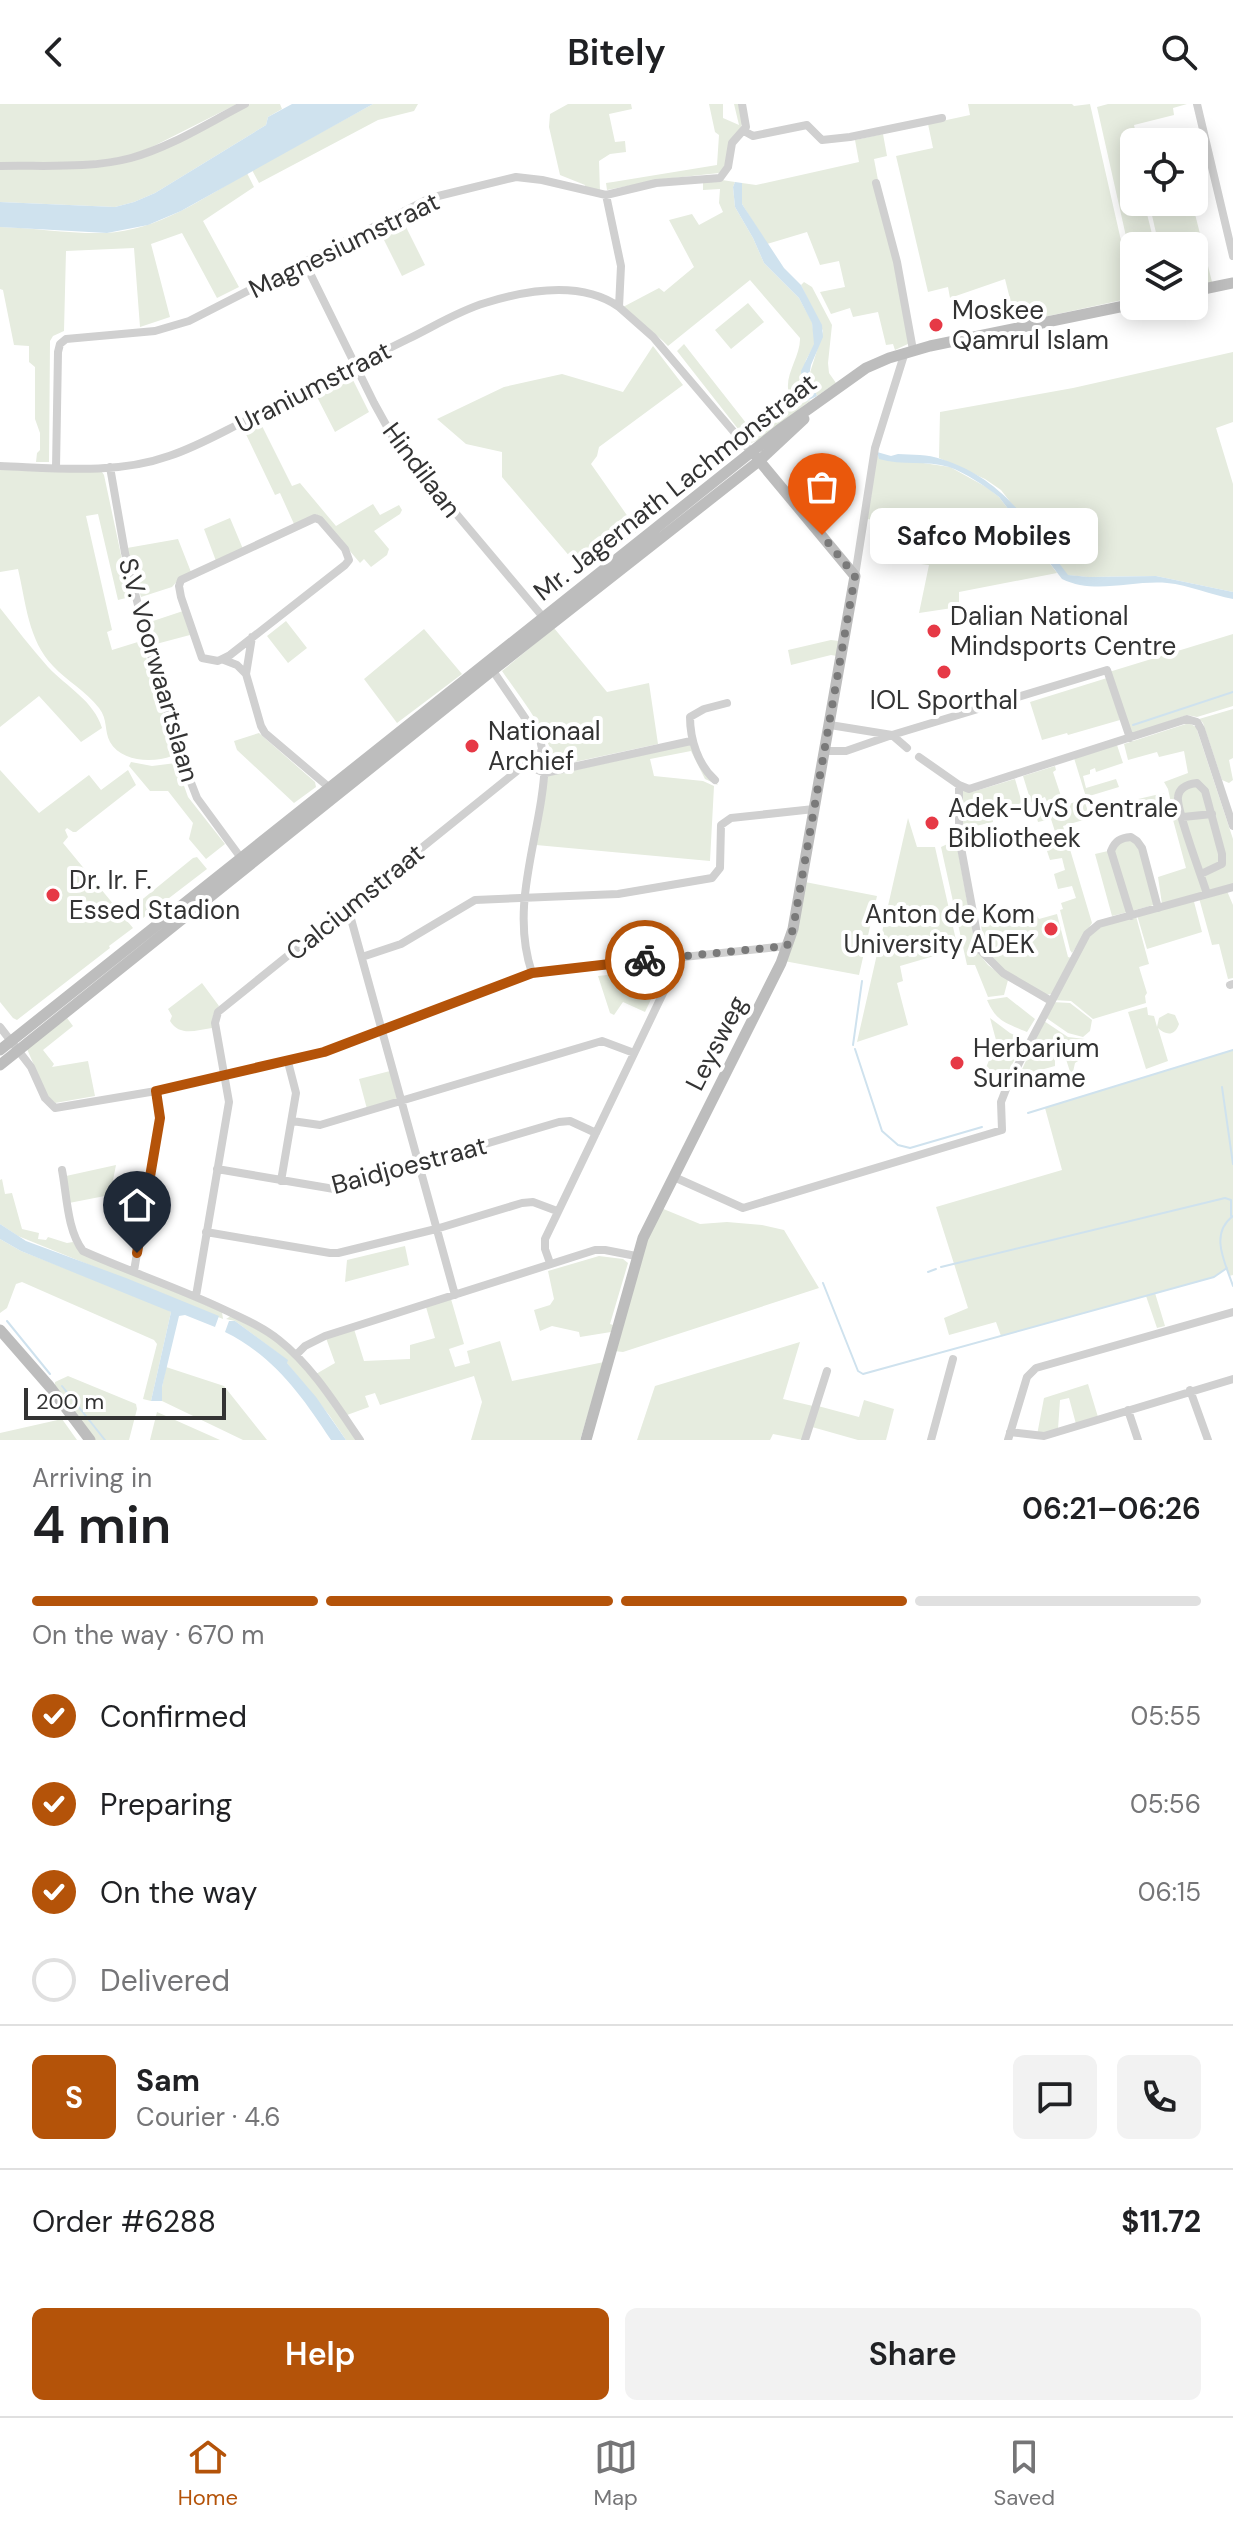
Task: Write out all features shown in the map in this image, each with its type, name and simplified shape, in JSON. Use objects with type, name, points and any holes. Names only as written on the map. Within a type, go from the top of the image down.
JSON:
[{"type":"main road","points":[[1208,288],[1233,283]]},
{"type":"main road","name":"Mr. Jagernath Lachmonstraat","points":[[0,1065],[15,1046],[755,456],[836,388],[866,368],[909,351],[1120,307]]},
{"type":"main road","name":"Mr. Jagernath Lachmonstraat","points":[[489,666],[543,617],[755,456]]},
{"type":"main road","points":[[755,456],[855,576]]},
{"type":"main road","name":"Leysweg","points":[[586,1440],[636,1256],[781,963],[793,929],[855,576]]},
{"type":"main road","name":"Mr. Jagernath Lachmonstraat","points":[[0,1050],[15,1046]]},
{"type":"main road","points":[[0,1330],[50,1387],[90,1440]]},
{"type":"street","points":[[0,166],[106,163],[129,158],[173,141],[245,104]]},
{"type":"street","name":"Magnesiumstraat","points":[[56,468],[58,352],[62,342],[69,338],[142,333],[199,317],[430,198],[503,179],[532,178],[606,195],[653,183],[720,178],[728,167],[732,143],[746,127],[742,104]]},
{"type":"street","points":[[1197,104],[1233,256]]},
{"type":"street","points":[[744,131],[753,136],[807,125],[822,140],[942,118]]},
{"type":"street","points":[[855,576],[875,448],[909,351],[897,262],[876,183]]},
{"type":"street","points":[[606,195],[621,266],[619,307]]},
{"type":"street","name":"Hindilaan","points":[[305,263],[395,441],[543,617]]},
{"type":"street","name":"Uraniumstraat","points":[[0,466],[110,467],[138,465],[171,456],[477,306],[545,290],[583,292],[604,298],[619,307],[653,337],[755,456]]},
{"type":"street","name":"S.V. Voorwaartslaan","points":[[110,467],[125,553],[181,757],[197,798],[240,864]]},
{"type":"street","points":[[223,659],[349,560],[345,549],[320,520],[311,519],[181,580],[179,586],[200,656],[207,661],[223,659],[237,665],[246,674],[265,733],[333,792]]},
{"type":"street","points":[[246,674],[253,636]]},
{"type":"street","points":[[489,666],[540,740],[543,750],[545,773],[523,899],[525,953],[532,973]]},
{"type":"street","points":[[825,751],[846,751],[1107,670],[1130,738]]},
{"type":"street","points":[[715,780],[705,769],[691,741],[690,717],[704,709],[727,703]]},
{"type":"street","points":[[919,757],[969,789],[1187,719],[1197,722],[1233,826]]},
{"type":"street","points":[[830,725],[892,735],[907,748]]},
{"type":"street","points":[[526,765],[545,773],[691,741]]},
{"type":"street","name":"Calciumstraat","points":[[226,1075],[215,1023],[218,1012],[543,750]]},
{"type":"street","points":[[1201,874],[1222,864],[1222,854],[1205,791],[1197,783],[1181,790],[1178,798],[1207,894]]},
{"type":"street","points":[[959,785],[959,837],[980,950],[1003,973],[1051,1001]]},
{"type":"street","points":[[362,957],[401,944],[469,902],[618,894],[712,878],[720,868],[721,825],[725,821],[814,809]]},
{"type":"street","points":[[1183,817],[1212,814]]},
{"type":"street","points":[[1131,916],[1111,851],[1121,838],[1131,837],[1142,848],[1158,908]]},
{"type":"street","points":[[674,1177],[743,1208],[1002,1130],[1001,1102],[1087,934],[1099,924],[1233,887]]},
{"type":"street","points":[[348,908],[455,1295]]},
{"type":"street","points":[[0,1027],[31,1067],[45,1098],[55,1108],[156,1091],[324,1052],[532,973],[787,946]]},
{"type":"street","points":[[550,1263],[544,1244],[557,1211],[666,987],[667,957]]},
{"type":"street","points":[[292,1121],[320,1125],[602,1041],[634,1053]]},
{"type":"street","points":[[281,1181],[296,1093],[288,1062]]},
{"type":"street","points":[[196,1296],[229,1102],[226,1075]]},
{"type":"street","points":[[134,1271],[160,1118],[156,1091]]},
{"type":"street","name":"Baidjoestraat","points":[[217,1169],[334,1189],[559,1122],[570,1121],[596,1133]]},
{"type":"street","points":[[62,1170],[71,1223],[80,1248],[196,1296],[264,1329],[296,1355],[360,1440]]},
{"type":"street","points":[[206,1232],[330,1253],[436,1229],[528,1202],[557,1211]]},
{"type":"street","points":[[296,1355],[305,1346],[325,1336],[550,1263],[595,1250],[636,1256]]},
{"type":"street","points":[[1233,1312],[1036,1368],[1027,1377],[1009,1436],[1036,1436],[1067,1430],[1233,1379]]},
{"type":"street","points":[[931,1440],[953,1359]]},
{"type":"street","points":[[805,1440],[827,1371]]},
{"type":"street","points":[[1190,1390],[1208,1440]]},
{"type":"street","points":[[1128,1410],[1138,1440]]},
{"type":"street","points":[[1067,1430],[1071,1440]]},
{"type":"shaded area","points":[[0,104],[237,104],[144,151],[127,156],[73,162],[0,163]]},
{"type":"shaded area","points":[[250,104],[280,104],[282,109],[268,117],[266,125],[155,193],[134,202],[115,207],[0,202],[0,169],[106,165],[178,141]]},
{"type":"shaded area","points":[[373,104],[418,104],[414,111],[378,120],[259,183],[252,170]]},
{"type":"shaded area","points":[[568,104],[631,104],[632,109],[609,114],[615,142],[625,141],[626,152],[610,154],[599,161],[600,192],[584,189],[585,185],[560,175],[549,127],[550,114]]},
{"type":"shaded area","points":[[709,104],[723,104],[723,118],[739,125],[734,104],[739,104],[743,120],[725,166],[719,173],[607,190],[606,183],[717,165],[719,135],[715,132]]},
{"type":"shaded area","points":[[968,104],[1090,104],[1120,236],[1120,301],[1016,323],[1005,279],[950,298],[948,287],[928,292],[896,156],[933,148],[928,124],[970,115]]},
{"type":"shaded area","points":[[1108,104],[1187,104],[1173,108],[1174,115],[1134,125],[1135,128],[1120,128],[1120,210],[1097,107]]},
{"type":"shaded area","points":[[883,134],[887,156],[874,159],[878,180],[874,181],[910,343],[895,350],[893,344],[886,345],[878,312],[853,317],[850,308],[831,314],[820,292],[845,287],[839,261],[820,265],[807,232],[767,244],[742,204],[742,183],[756,185],[859,162],[855,140]]},
{"type":"shaded area","points":[[247,173],[254,187],[203,221],[239,287],[217,298],[182,233],[151,244],[170,317],[140,327],[134,248],[66,251],[64,331],[50,341],[49,462],[36,462],[40,433],[35,419],[35,367],[29,362],[29,346],[14,345],[3,290],[0,289],[0,227],[92,233],[125,231],[179,212]]},
{"type":"shaded area","points":[[722,180],[735,182],[735,207],[764,263],[799,298],[812,322],[815,344],[806,360],[801,384],[805,401],[811,400],[751,443],[746,439],[752,431],[755,434],[794,401],[788,387],[800,338],[750,280],[668,346],[623,307],[659,288],[664,292],[694,267],[669,220],[692,214],[699,225],[723,212],[719,203],[720,189],[703,190],[703,183]]},
{"type":"shaded area","points":[[1121,216],[1148,216],[1152,232],[1125,232]]},
{"type":"shaded area","points":[[1152,216],[1196,216],[1200,232],[1156,232]]},
{"type":"shaded area","points":[[401,217],[425,265],[402,276],[378,228]]},
{"type":"shaded area","points":[[804,282],[812,287],[832,325],[828,363],[829,373],[836,383],[817,396],[809,376],[823,331],[801,285]]},
{"type":"shaded area","points":[[748,303],[764,322],[731,349],[715,330]]},
{"type":"shaded area","points":[[684,344],[750,428],[742,434],[677,351]]},
{"type":"shaded area","points":[[653,346],[683,385],[599,447],[591,464],[638,531],[583,572],[502,477],[502,452],[466,444],[437,419],[504,387],[562,374],[623,392]]},
{"type":"shaded area","points":[[1233,352],[1233,422],[1216,428],[1233,484],[1233,592],[1156,576],[1067,575],[1001,490],[985,479],[939,458],[940,412],[1073,388]]},
{"type":"shaded area","points":[[351,376],[369,412],[335,432],[316,395]]},
{"type":"shaded area","points":[[259,420],[292,486],[300,483],[336,526],[373,504],[380,515],[399,505],[402,510],[400,514],[374,531],[389,549],[387,555],[371,567],[364,559],[360,563],[316,514],[294,524],[280,493],[275,495],[243,428]]},
{"type":"shaded area","points":[[877,456],[950,467],[988,488],[999,497],[1057,573],[959,592],[959,607],[919,613],[929,565],[897,561],[901,523],[867,519]]},
{"type":"shaded area","points":[[0,469],[102,472],[104,475],[130,597],[118,600],[98,514],[86,516],[112,630],[107,632],[112,650],[141,641],[174,745],[172,756],[156,760],[138,759],[115,749],[108,738],[104,716],[99,708],[58,671],[38,645],[18,569],[0,572]]},
{"type":"shaded area","points":[[230,518],[243,549],[216,561],[204,529]]},
{"type":"shaded area","points":[[178,539],[191,572],[172,587],[141,597],[127,548]]},
{"type":"shaded area","points":[[0,608],[48,667],[93,710],[102,728],[81,742],[39,696],[0,727]]},
{"type":"shaded area","points":[[183,611],[190,635],[156,644],[150,622]]},
{"type":"shaded area","points":[[286,621],[307,648],[288,663],[267,636]]},
{"type":"shaded area","points":[[554,628],[607,692],[649,683],[658,744],[556,766],[540,728],[502,671]]},
{"type":"shaded area","points":[[424,629],[462,674],[397,723],[364,679]]},
{"type":"shaded area","points":[[1233,634],[1233,706],[1197,717],[1187,715],[1131,734],[1109,672]]},
{"type":"shaded area","points":[[839,641],[837,656],[791,665],[788,650]]},
{"type":"shaded area","points":[[1107,678],[1120,720],[1042,740],[1030,702]]},
{"type":"shaded area","points":[[1233,709],[1233,758],[1229,760],[1233,780],[1229,783],[1222,780],[1199,719]]},
{"type":"shaded area","points":[[1189,723],[1196,727],[1233,839],[1233,885],[1209,891],[1204,875],[1223,866],[1206,789],[1197,785],[1204,793],[1210,812],[1185,815],[1181,811],[1173,812],[1164,782],[1188,773],[1184,751],[1159,757],[1157,752],[1128,760],[1124,744]]},
{"type":"shaded area","points":[[259,733],[315,782],[316,787],[294,803],[237,750],[234,741]]},
{"type":"shaded area","points":[[688,745],[718,785],[705,779],[691,751],[650,759],[654,776],[703,781],[714,786],[710,861],[536,845],[548,776]]},
{"type":"shaded area","points":[[1117,745],[1123,763],[1096,772],[1095,768],[1083,776],[1086,788],[1116,779],[1119,787],[1086,797],[1074,758]]},
{"type":"shaded area","points":[[131,762],[152,766],[176,763],[188,797],[225,844],[206,859],[189,839],[193,823],[168,791],[150,791],[129,766]]},
{"type":"shaded area","points":[[1055,766],[1053,772],[1063,802],[1049,807],[1045,797],[1031,802],[1023,776]]},
{"type":"shaded area","name":"Dr. Ir. F. Essed Stadion","points":[[0,770],[39,813],[89,775],[101,790],[128,770],[136,785],[76,832],[67,828],[68,837],[63,843],[133,928],[17,1020],[0,1002]]},
{"type":"shaded area","points":[[1015,779],[1022,803],[991,812],[993,822],[967,828],[961,823],[962,789],[972,792]]},
{"type":"shaded area","points":[[1164,793],[1168,813],[1146,820],[1142,810],[1126,813],[1121,803]]},
{"type":"shaded area","points":[[1084,799],[1090,818],[1063,826],[1092,923],[1072,953],[1060,910],[1063,909],[1061,903],[1076,898],[1072,886],[1058,889],[1054,874],[1065,870],[1062,858],[1050,860],[1045,845],[1058,841],[1051,819],[1038,822],[1036,815]]},
{"type":"shaded area","points":[[1180,813],[1205,892],[1162,904],[1158,877],[1186,868],[1172,816]]},
{"type":"shaded area","points":[[1210,816],[1219,864],[1201,871],[1184,819]]},
{"type":"shaded area","points":[[908,818],[917,847],[935,847],[958,949],[900,966],[903,981],[897,983],[908,1025],[857,1042]]},
{"type":"shaded area","points":[[956,840],[976,950],[988,965],[1008,980],[1004,995],[988,997],[975,965],[967,965],[941,847]]},
{"type":"shaded area","points":[[1133,840],[1139,848],[1154,905],[1131,911],[1114,849],[1117,843]]},
{"type":"shaded area","points":[[1108,851],[1128,912],[1112,916],[1095,854]]},
{"type":"shaded area","points":[[197,857],[207,869],[143,918],[133,907]]},
{"type":"shaded area","points":[[805,882],[877,896],[859,975],[784,961]]},
{"type":"shaded area","points":[[1227,891],[1233,905],[1233,978],[1228,979],[1219,944],[1212,945],[1199,898]]},
{"type":"shaded area","points":[[1193,898],[1202,932],[1147,949],[1137,915]]},
{"type":"shaded area","points":[[1035,913],[1039,919],[1057,914],[1068,957],[1072,958],[1052,994],[1045,995],[1003,969],[985,951],[981,925]]},
{"type":"shaded area","points":[[1136,916],[1149,964],[1139,967],[1147,993],[1146,1003],[1093,1019],[1071,1001],[1052,1000],[1089,934],[1099,926]]},
{"type":"shaded area","points":[[634,972],[634,993],[654,993],[645,1012],[623,1002],[614,1015],[610,1013],[598,976]]},
{"type":"shaded area","points":[[202,983],[219,1006],[213,1015],[212,1028],[183,1031],[170,1021],[172,1016],[168,1009]]},
{"type":"shaded area","points":[[1007,997],[1035,1019],[1027,1032],[999,1018],[987,1000]]},
{"type":"shaded area","points":[[1052,1002],[1070,1003],[1092,1020],[1090,1031],[1083,1037],[1068,1033],[1045,1017]]},
{"type":"shaded area","points":[[1147,1007],[1148,1015],[1154,1016],[1157,1027],[1159,1018],[1168,1013],[1175,1015],[1179,1024],[1170,1034],[1158,1028],[1168,1061],[1146,1069],[1128,1012]]},
{"type":"shaded area","points":[[67,1018],[73,1026],[43,1050],[54,1064],[52,1067],[88,1061],[95,1096],[55,1103],[47,1095],[27,1049]]},
{"type":"shaded area","points":[[990,1018],[1025,1040],[1006,1076],[985,1070],[990,1058],[986,1044],[996,1040]]},
{"type":"shaded area","points":[[1044,1021],[1068,1037],[1085,1039],[1089,1054],[1075,1063],[1073,1072],[1076,1081],[1073,1081],[1064,1053],[1055,1055],[1055,1066],[1019,1076]]},
{"type":"shaded area","points":[[1233,1050],[1233,1275],[1229,1276],[1226,1269],[1214,1277],[1155,1293],[1165,1326],[1157,1328],[1146,1296],[1001,1336],[996,1322],[949,1335],[944,1318],[968,1308],[936,1207],[1062,1170],[1045,1108]]},
{"type":"shaded area","points":[[390,1071],[397,1099],[367,1109],[359,1079]]},
{"type":"shaded area","points":[[116,1165],[110,1195],[69,1203],[66,1176]]},
{"type":"shaded area","points":[[2,1179],[5,1194],[12,1193],[22,1229],[39,1233],[38,1239],[46,1240],[48,1237],[73,1242],[79,1250],[222,1312],[223,1319],[18,1236],[0,1224]]},
{"type":"shaded area","points":[[661,1208],[700,1224],[727,1222],[784,1230],[819,1288],[623,1352],[614,1351],[645,1243]]},
{"type":"shaded area","points":[[0,1239],[21,1251],[171,1312],[151,1401],[143,1399],[157,1344],[154,1340],[22,1282],[16,1284],[7,1308],[0,1313]]},
{"type":"shaded area","points":[[405,1246],[409,1265],[345,1282],[347,1260]]},
{"type":"shaded area","points":[[599,1256],[623,1259],[628,1263],[610,1324],[613,1325],[611,1332],[580,1337],[579,1332],[552,1326],[540,1331],[534,1310],[550,1305],[554,1299],[548,1271]]},
{"type":"shaded area","points":[[451,1299],[464,1344],[449,1349],[455,1367],[470,1363],[467,1351],[500,1341],[512,1381],[604,1362],[580,1440],[471,1440],[482,1402],[474,1376],[380,1405],[375,1393],[365,1396],[369,1407],[347,1415],[316,1374],[335,1363],[326,1338],[354,1329],[364,1361],[410,1359],[410,1345],[435,1338],[426,1307]]},
{"type":"shaded area","points":[[231,1316],[269,1337],[291,1354],[356,1440],[346,1440],[287,1360],[235,1321],[226,1319]]},
{"type":"shaded area","points":[[800,1342],[783,1399],[813,1406],[803,1440],[773,1434],[770,1440],[637,1440],[655,1386]]},
{"type":"shaded area","points":[[166,1367],[224,1386],[267,1440],[243,1440],[162,1401]]},
{"type":"shaded area","points":[[68,1376],[136,1404],[129,1440],[94,1440],[55,1386],[55,1382]]},
{"type":"shaded area","points":[[1088,1384],[1098,1417],[1076,1424],[1069,1398],[1060,1400],[1058,1429],[1037,1435],[1044,1398]]},
{"type":"shaded area","points":[[864,1400],[894,1409],[886,1440],[858,1440],[812,1427],[818,1406],[859,1417]]},
{"type":"shaded area","points":[[157,1412],[220,1440],[150,1440]]},
{"type":"shaded area","points":[[62,1419],[77,1440],[0,1440],[0,1433]]},
{"type":"water","points":[[292,104],[373,104],[181,211],[148,225],[107,233],[0,227],[0,202],[115,207],[134,202],[155,193],[266,125],[268,117]]},
{"type":"water","points":[[735,182],[742,183],[742,204],[784,268],[801,285],[822,325],[823,337],[809,376],[817,396],[805,402],[801,371],[814,344],[812,323],[799,298],[764,263],[735,207]]},
{"type":"water","points":[[877,452],[891,456],[936,457],[982,479],[1014,506],[1068,575],[1156,576],[1233,592],[1233,599],[1167,583],[1100,587],[1074,584],[1062,579],[999,497],[982,484],[949,467],[888,461],[879,459]]},
{"type":"water","points":[[0,1224],[26,1241],[219,1316],[215,1327],[185,1315],[179,1316],[162,1387],[162,1401],[151,1401],[171,1312],[21,1251],[0,1239]]},
{"type":"water","points":[[229,1321],[235,1321],[288,1360],[287,1363],[346,1440],[331,1440],[286,1378],[258,1353],[225,1332]]},
{"type":"waterway","points":[[1133,725],[1233,692]]},
{"type":"waterway","points":[[853,1045],[862,981]]},
{"type":"waterway","points":[[855,1049],[882,1131],[898,1145],[910,1148],[982,1127]]},
{"type":"waterway","points":[[1028,1113],[1233,1050]]},
{"type":"waterway","points":[[1222,1087],[1233,1164]]},
{"type":"waterway","points":[[941,1267],[1225,1198],[1231,1200],[1231,1216]]},
{"type":"waterway","points":[[1233,1216],[1226,1223],[1220,1240],[1233,1286]]},
{"type":"waterway","points":[[823,1283],[858,1371],[863,1374],[1214,1277],[1227,1268]]},
{"type":"waterway","points":[[928,1272],[936,1269]]},
{"type":"waterway","points":[[7,1321],[50,1374]]},
{"type":"waterway","points":[[62,1386],[105,1440]]},
{"type":"way so far","points":[[645,960],[787,946],[793,929],[855,576],[822,535]]},
{"type":"place","name":"Moskee Qamrul Islam","points":[[936,325]]},
{"type":"place","name":"Safco Mobiles","points":[[822,535]]},
{"type":"place","name":"Dalian National Mindsports Centre","points":[[934,631]]},
{"type":"place","name":"IOL Sporthal","points":[[944,672]]},
{"type":"place","name":"Nationaal Archief","points":[[472,746]]},
{"type":"place","name":"Adek-UvS Centrale Bibliotheek","points":[[932,823]]},
{"type":"place","name":"Dr. Ir. F. Essed Stadion","points":[[53,895]]},
{"type":"place","name":"Anton de Kom University ADEK","points":[[1051,929]]},
{"type":"place","name":"Herbarium Suriname","points":[[957,1063]]},
{"type":"route","points":[[137,1253],[160,1118],[156,1091],[324,1052],[532,973],[645,960]]}]
